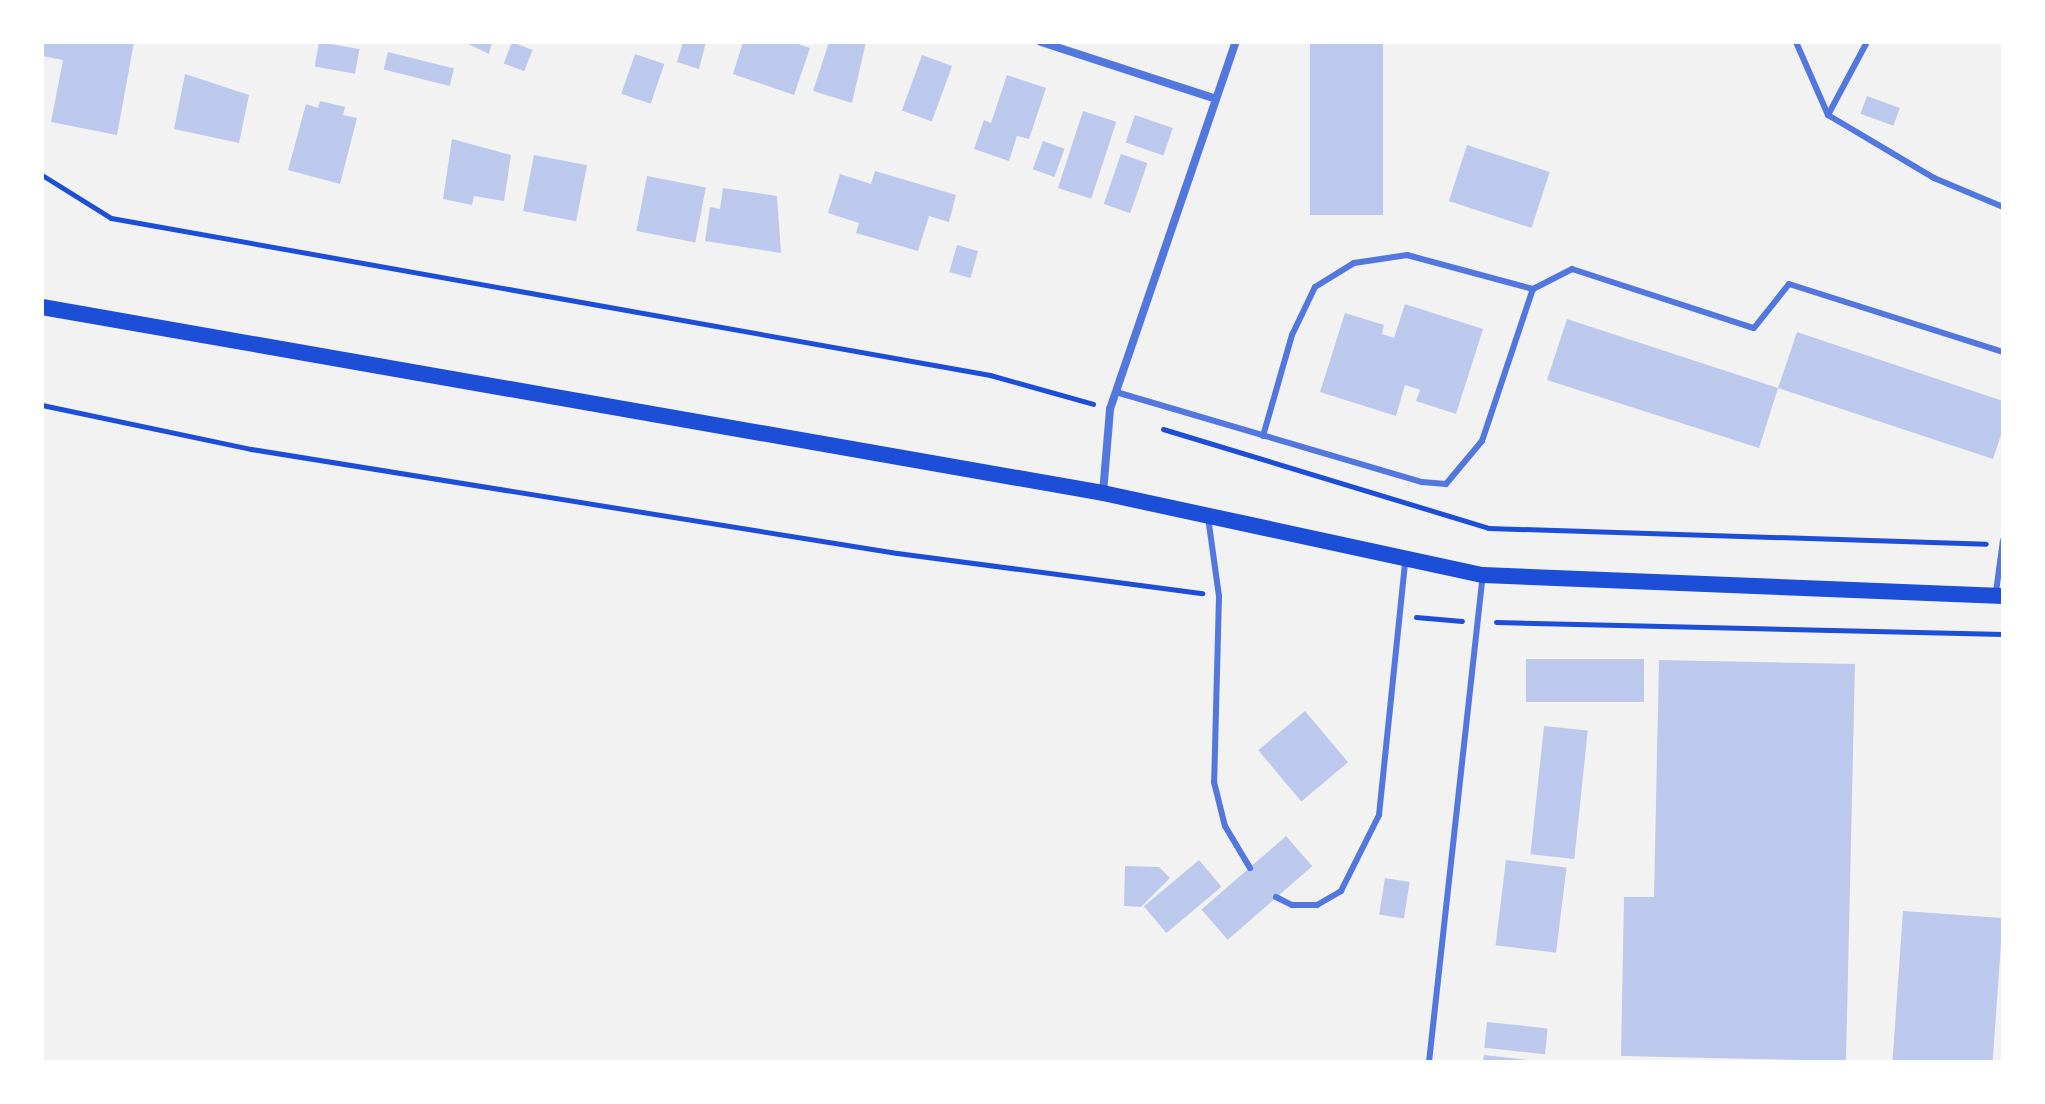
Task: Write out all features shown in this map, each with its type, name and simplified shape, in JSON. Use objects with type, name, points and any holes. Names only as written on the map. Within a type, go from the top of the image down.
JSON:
[{"type":"main road","points":[[42,307],[1103,493],[1208,514],[1405,562],[1483,575],[1999,596]]},
{"type":"street","points":[[1041,42],[1216,99]]},
{"type":"street","points":[[1103,493],[1110,409],[1236,42]]},
{"type":"lane","points":[[1796,42],[1828,115],[1934,178],[2003,207]]},
{"type":"lane","points":[[1828,115],[1867,42]]},
{"type":"lane","points":[[1263,436],[1292,335],[1315,287],[1354,263],[1407,255],[1533,289],[1572,269],[1754,328],[1789,284],[2003,352]]},
{"type":"lane","points":[[1116,392],[1263,436],[1446,484],[1482,441],[1533,289]]},
{"type":"lane","points":[[1208,514],[1219,596],[1214,782],[1225,826],[1250,868]]},
{"type":"lane","points":[[1999,596],[2003,542]]},
{"type":"lane","points":[[1276,897],[1292,905],[1317,905],[1341,891],[1361,859],[1379,815],[1405,562]]},
{"type":"lane","points":[[1429,1062],[1483,575]]},
{"type":"path","points":[[42,175],[111,218],[990,375],[1110,409]]},
{"type":"path","points":[[42,405],[251,449],[897,553],[1219,596]]},
{"type":"path","points":[[1153,425],[1225,452],[1488,528],[2003,542]]},
{"type":"path","points":[[1399,616],[1480,622],[2003,634]]},
{"type":"building","points":[[42,42],[134,42],[117,135],[51,122],[63,60],[42,56]]},
{"type":"building","points":[[319,42],[359,49],[355,74],[315,67]]},
{"type":"building","points":[[464,42],[492,42],[489,54]]},
{"type":"building","points":[[512,42],[533,50],[524,71],[504,63]]},
{"type":"building","points":[[683,42],[706,42],[699,69],[677,62]]},
{"type":"building","points":[[743,42],[792,42],[810,48],[794,95],[733,74]]},
{"type":"building","points":[[829,42],[866,42],[852,103],[813,91]]},
{"type":"building","points":[[1310,42],[1383,42],[1383,215],[1310,215]]},
{"type":"building","points":[[388,52],[454,68],[450,86],[384,69]]},
{"type":"building","points":[[635,54],[664,64],[651,104],[621,94]]},
{"type":"building","points":[[922,55],[952,66],[932,121],[902,110]]},
{"type":"building","points":[[185,74],[249,95],[239,143],[174,129]]},
{"type":"building","points":[[1007,75],[1046,88],[1029,139],[1017,136],[1009,161],[974,149],[984,120],[991,123]]},
{"type":"building","points":[[1867,96],[1900,108],[1893,126],[1861,114]]},
{"type":"building","points":[[320,101],[345,107],[343,115],[357,118],[340,184],[288,170],[306,104],[318,108]]},
{"type":"building","points":[[1083,111],[1116,122],[1091,199],[1058,188]]},
{"type":"building","points":[[1135,115],[1173,128],[1163,155],[1126,142]]},
{"type":"building","points":[[452,139],[511,155],[504,201],[474,196],[472,205],[443,199]]},
{"type":"building","points":[[1043,141],[1065,149],[1054,177],[1033,169]]},
{"type":"building","points":[[1467,145],[1550,172],[1532,228],[1449,201]]},
{"type":"building","points":[[1121,154],[1147,163],[1130,213],[1104,204]]},
{"type":"building","points":[[534,155],[587,165],[576,221],[523,211]]},
{"type":"building","points":[[875,171],[956,195],[949,222],[929,216],[918,251],[856,233],[859,223],[828,213],[840,174],[871,184]]},
{"type":"building","points":[[647,176],[706,187],[695,242],[636,231]]},
{"type":"building","points":[[723,188],[777,196],[781,253],[705,241],[710,207],[720,209]]},
{"type":"building","points":[[957,245],[978,251],[970,278],[949,272]]},
{"type":"building","points":[[1405,304],[1483,329],[1456,414],[1416,401],[1420,390],[1405,385],[1396,416],[1320,392],[1345,313],[1384,325],[1382,334],[1394,338]]},
{"type":"building","points":[[1567,319],[1778,388],[1759,448],[1547,380]]},
{"type":"building","points":[[1797,332],[2003,401],[2003,429],[1993,459],[1778,388]]},
{"type":"building","points":[[1526,659],[1644,659],[1644,702],[1526,702]]},
{"type":"building","points":[[1659,660],[1855,664],[1846,1061],[1621,1056],[1624,897],[1654,897]]},
{"type":"building","points":[[1305,711],[1348,762],[1301,802],[1258,750]]},
{"type":"building","points":[[1544,726],[1588,731],[1574,859],[1531,854]]},
{"type":"building","points":[[1286,836],[1312,866],[1228,940],[1201,909]]},
{"type":"building","points":[[1199,860],[1221,887],[1166,933],[1144,906]]},
{"type":"building","points":[[1506,860],[1567,867],[1556,953],[1496,945]]},
{"type":"building","points":[[1125,866],[1159,867],[1170,878],[1141,907],[1124,906]]},
{"type":"building","points":[[1385,878],[1410,882],[1404,918],[1379,915]]},
{"type":"building","points":[[1903,911],[2003,918],[1993,1062],[1892,1062]]},
{"type":"building","points":[[1487,1022],[1548,1028],[1545,1054],[1484,1048]]},
{"type":"building","points":[[1484,1055],[1528,1060],[1528,1062],[1483,1062]]}]
